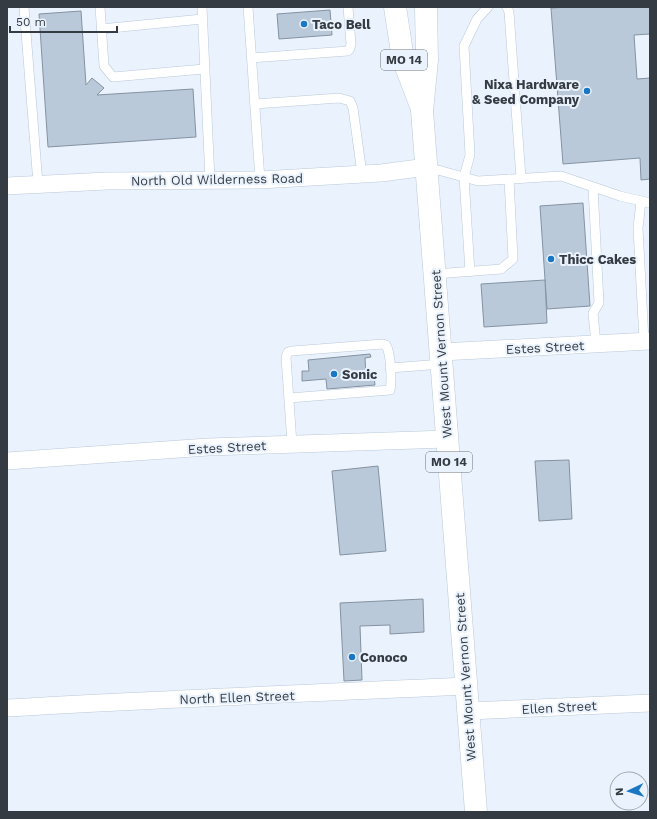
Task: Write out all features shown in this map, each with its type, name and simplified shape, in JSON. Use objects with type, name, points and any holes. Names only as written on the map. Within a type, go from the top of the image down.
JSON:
[{"type":"main road","name":"West Mount Vernon Street","points":[[395,7],[403,59],[422,111]]},
{"type":"main road","points":[[419,7],[427,29]]},
{"type":"main road","name":"West Mount Vernon Street","points":[[426,7],[427,60],[422,111],[476,812]]},
{"type":"street","name":"North Old Wilderness Road","points":[[7,186],[107,181],[260,180],[381,173],[427,167]]},
{"type":"street","name":"Estes Street","points":[[441,358],[596,344],[647,341]]},
{"type":"street","name":"Estes Street","points":[[7,461],[208,447],[447,439]]},
{"type":"street","name":"North Ellen Street","points":[[7,708],[138,700],[466,686]]},
{"type":"street","name":"Ellen Street","points":[[468,711],[650,703]]},
{"type":"lane","points":[[24,7],[38,184]]},
{"type":"lane","points":[[100,7],[104,66],[113,77],[204,69]]},
{"type":"lane","points":[[202,7],[210,180]]},
{"type":"lane","points":[[248,7],[260,180]]},
{"type":"lane","points":[[252,58],[348,51],[351,44],[348,7]]},
{"type":"lane","points":[[470,272],[464,177],[470,155],[464,46],[477,19],[488,7]]},
{"type":"lane","points":[[507,7],[509,12],[521,178]]},
{"type":"lane","points":[[101,29],[202,19]]},
{"type":"lane","points":[[255,104],[339,98],[350,102],[353,108],[362,174]]},
{"type":"lane","points":[[427,167],[478,181],[561,176],[620,196],[646,202],[638,228],[647,341]]},
{"type":"lane","points":[[435,274],[501,269],[514,259],[509,179]]},
{"type":"lane","points":[[593,187],[599,303],[593,313],[596,344]]},
{"type":"lane","points":[[289,398],[390,390],[390,368],[388,349],[386,345],[383,344],[288,352],[286,357],[292,444]]},
{"type":"lane","points":[[390,368],[441,358]]},
{"type":"building","points":[[650,7],[650,34],[634,35],[637,79],[650,78],[650,179],[641,180],[640,158],[563,164],[551,8]]},
{"type":"building","name":"Taco Bell","points":[[330,10],[332,35],[279,39],[277,14]]},
{"type":"building","points":[[81,11],[86,85],[92,78],[104,88],[97,95],[193,89],[196,137],[48,147],[39,14]]},
{"type":"building","points":[[583,203],[590,306],[547,309],[540,206]]},
{"type":"building","points":[[545,280],[547,323],[484,327],[481,284]]},
{"type":"building","name":"Sonic","points":[[370,354],[371,357],[365,358],[366,376],[374,376],[375,385],[327,389],[326,379],[302,381],[302,371],[309,371],[308,360]]},
{"type":"building","points":[[569,460],[572,519],[539,521],[535,461]]},
{"type":"building","points":[[378,466],[386,551],[340,555],[332,471]]},
{"type":"building","name":"Conoco","points":[[423,599],[424,632],[390,634],[390,625],[360,626],[362,680],[344,681],[340,603]]},
{"type":"place","name":"Taco Bell","points":[[304,24]]},
{"type":"place","name":"Nixa Hardware & Seed Company","points":[[587,91]]},
{"type":"place","name":"Thicc Cakes","points":[[551,259]]},
{"type":"place","name":"Sonic","points":[[334,374]]},
{"type":"place","name":"Conoco","points":[[352,657]]}]
